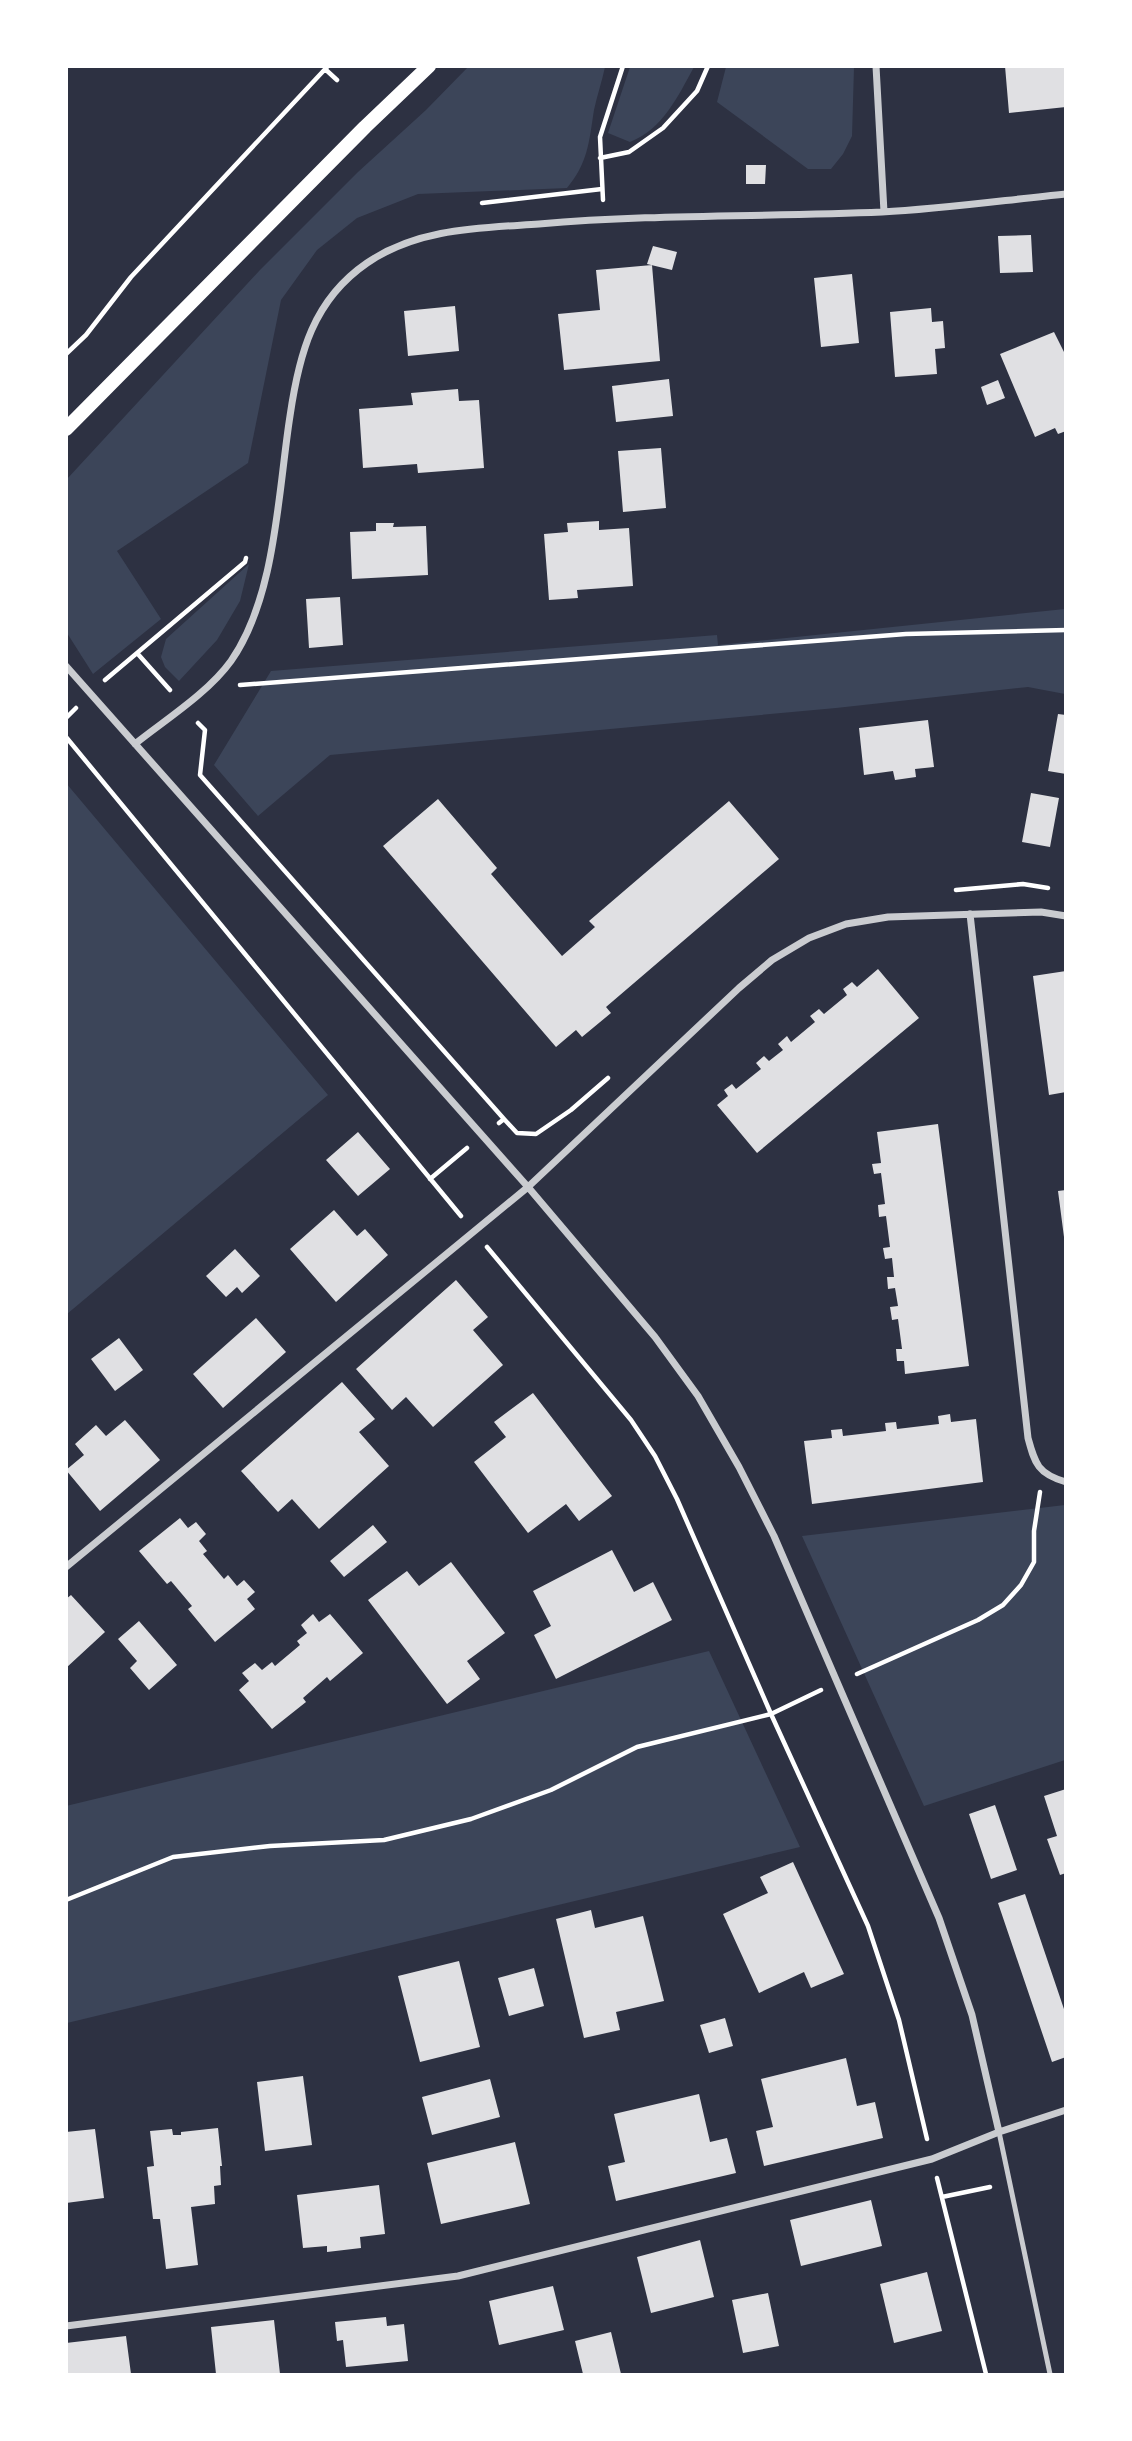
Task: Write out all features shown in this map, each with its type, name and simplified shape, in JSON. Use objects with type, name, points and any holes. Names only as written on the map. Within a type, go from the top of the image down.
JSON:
[{"type":"main road","points":[[66,429],[365,127],[429,66]]},
{"type":"street","points":[[876,66],[884,212]]},
{"type":"street","points":[[135,744],[205,688],[229,663],[246,635],[259,603],[267,567],[300,362],[313,324],[346,279],[369,261],[399,245],[433,233],[604,218],[884,212],[1066,194]]},
{"type":"street","points":[[66,666],[528,1187],[655,1337],[698,1396],[739,1467],[774,1536],[939,1918],[972,2015],[999,2132]]},
{"type":"street","points":[[66,1567],[528,1187],[772,960],[809,938],[846,924],[888,917],[1041,912],[1066,916]]},
{"type":"street","points":[[970,914],[1028,1438],[1034,1460],[1048,1477],[1066,1482]]},
{"type":"street","points":[[66,2326],[458,2276],[932,2159],[999,2132],[1066,2110]]},
{"type":"lane","points":[[999,2132],[1050,2375]]},
{"type":"path","points":[[604,218],[600,137],[622,66]]},
{"type":"path","points":[[600,158],[629,152],[663,128],[697,91],[708,66]]},
{"type":"path","points":[[66,354],[86,335],[131,277],[327,68],[337,80]]},
{"type":"path","points":[[205,688],[906,634],[1066,630]]},
{"type":"path","points":[[137,653],[205,730],[200,775],[504,1119],[430,1179]]},
{"type":"path","points":[[66,737],[631,1420],[655,1456],[677,1499],[868,1926],[899,2020],[986,2375]]},
{"type":"path","points":[[66,1900],[173,1857],[270,1846],[384,1840],[471,1819],[551,1790],[637,1747],[771,1714],[978,1620],[1003,1605],[1021,1585],[1034,1562],[1039,1495],[1048,1477]]},
{"type":"path","points":[[942,2197],[991,2186]]},
{"type":"shaded area","points":[[469,66],[605,67],[586,152],[574,179],[567,188],[418,194],[357,218],[317,250],[281,300],[248,463],[117,551],[161,619],[93,674],[67,633],[67,479],[260,270]]},
{"type":"shaded area","points":[[630,67],[694,67],[661,120],[652,129],[630,142],[608,133]]},
{"type":"shaded area","points":[[726,67],[854,67],[852,136],[831,169],[808,169],[717,102]]},
{"type":"shaded area","points":[[249,564],[240,601],[217,640],[179,681],[165,667],[161,657],[166,639]]},
{"type":"shaded area","points":[[1065,609],[1065,694],[1028,687],[836,708],[330,755],[258,816],[214,765],[271,671],[717,635],[718,645]]},
{"type":"shaded area","points":[[66,783],[328,1095],[67,1314],[66,1314]]},
{"type":"shaded area","points":[[1065,1505],[1065,1760],[924,1806],[802,1536]]},
{"type":"shaded area","points":[[709,1651],[800,1847],[67,2023],[66,1806]]},
{"type":"building","points":[[1005,66],[1066,66],[1066,107],[1009,113]]},
{"type":"building","points":[[746,165],[766,165],[765,184],[746,184]]},
{"type":"building","points":[[1031,235],[1033,272],[1000,273],[998,236]]},
{"type":"building","points":[[653,246],[677,252],[672,270],[647,264]]},
{"type":"building","points":[[652,265],[660,361],[564,370],[558,314],[600,310],[596,270]]},
{"type":"building","points":[[852,274],[859,343],[821,347],[814,278]]},
{"type":"building","points":[[455,306],[459,351],[408,356],[404,311]]},
{"type":"building","points":[[931,308],[932,322],[943,321],[945,348],[935,349],[937,374],[895,377],[890,312]]},
{"type":"building","points":[[1054,332],[1066,356],[1066,431],[1058,434],[1055,428],[1035,437],[1000,354]]},
{"type":"building","points":[[669,379],[673,416],[616,422],[612,386]]},
{"type":"building","points":[[998,380],[1005,398],[987,405],[981,387]]},
{"type":"building","points":[[458,389],[459,401],[479,400],[484,468],[418,473],[417,464],[363,468],[359,409],[413,405],[411,393]]},
{"type":"building","points":[[661,448],[666,508],[623,512],[618,451]]},
{"type":"building","points":[[599,521],[599,530],[629,528],[633,586],[577,590],[578,598],[549,600],[544,534],[568,532],[567,523]]},
{"type":"building","points":[[376,523],[394,523],[393,527],[426,526],[428,575],[352,579],[350,532],[376,531]]},
{"type":"building","points":[[340,597],[343,645],[309,648],[306,599]]},
{"type":"building","points":[[1058,714],[1066,715],[1066,774],[1048,771]]},
{"type":"building","points":[[928,720],[934,767],[915,769],[916,777],[895,780],[893,771],[864,775],[859,728]]},
{"type":"building","points":[[1031,793],[1059,798],[1050,847],[1022,842]]},
{"type":"building","points":[[438,799],[497,868],[491,874],[562,956],[595,927],[589,921],[729,801],[779,859],[606,1007],[611,1013],[582,1037],[576,1030],[556,1047],[383,846]]},
{"type":"building","points":[[878,969],[919,1018],[757,1153],[717,1105],[728,1096],[724,1090],[732,1084],[736,1089],[761,1069],[756,1063],[764,1056],[769,1061],[783,1050],[778,1044],[787,1036],[791,1042],[815,1022],[810,1016],[819,1009],[824,1014],[847,995],[843,989],[852,982],[857,987]]},
{"type":"building","points":[[1066,971],[1066,1092],[1049,1095],[1033,976]]},
{"type":"building","points":[[938,1124],[969,1366],[905,1374],[904,1361],[897,1361],[896,1349],[902,1349],[898,1319],[892,1320],[890,1307],[898,1306],[895,1288],[888,1289],[887,1277],[894,1277],[892,1258],[885,1259],[883,1248],[890,1247],[886,1216],[879,1217],[878,1205],[885,1204],[881,1173],[874,1174],[872,1164],[881,1163],[877,1132]]},
{"type":"building","points":[[358,1132],[390,1169],[358,1196],[326,1160]]},
{"type":"building","points":[[1066,1190],[1066,1237],[1064,1237],[1058,1191]]},
{"type":"building","points":[[334,1210],[357,1236],[365,1229],[388,1255],[336,1302],[290,1249]]},
{"type":"building","points":[[235,1249],[260,1276],[242,1293],[237,1287],[226,1297],[206,1276]]},
{"type":"building","points":[[456,1280],[488,1317],[473,1330],[503,1365],[433,1427],[406,1397],[392,1410],[356,1369]]},
{"type":"building","points":[[256,1318],[286,1352],[223,1408],[193,1374]]},
{"type":"building","points":[[119,1338],[143,1370],[115,1391],[91,1359]]},
{"type":"building","points":[[342,1382],[375,1419],[359,1432],[389,1466],[319,1529],[292,1499],[278,1512],[241,1471]]},
{"type":"building","points":[[533,1393],[612,1496],[579,1521],[566,1504],[528,1533],[474,1462],[506,1437],[494,1422]]},
{"type":"building","points":[[950,1414],[951,1422],[976,1419],[983,1482],[812,1504],[804,1441],[832,1438],[831,1430],[842,1429],[843,1436],[886,1431],[885,1423],[896,1422],[897,1429],[939,1424],[938,1416]]},
{"type":"building","points":[[125,1420],[160,1460],[100,1511],[66,1470],[84,1455],[75,1444],[96,1425],[106,1436]]},
{"type":"building","points":[[180,1518],[188,1528],[196,1522],[206,1534],[199,1541],[207,1551],[203,1554],[224,1579],[228,1575],[237,1586],[244,1580],[255,1592],[247,1599],[255,1609],[215,1642],[188,1609],[192,1606],[171,1581],[167,1584],[139,1551]]},
{"type":"building","points":[[373,1525],[387,1542],[344,1577],[330,1561]]},
{"type":"building","points":[[612,1550],[634,1592],[653,1582],[672,1620],[556,1679],[534,1635],[551,1626],[533,1591]]},
{"type":"building","points":[[451,1562],[505,1633],[467,1661],[480,1679],[447,1704],[368,1600],[407,1571],[419,1586]]},
{"type":"building","points":[[71,1595],[105,1632],[66,1668],[66,1599]]},
{"type":"building","points":[[313,1614],[319,1622],[330,1614],[363,1653],[330,1681],[327,1677],[303,1698],[306,1702],[272,1729],[239,1690],[249,1681],[242,1673],[255,1663],[262,1670],[272,1662],[275,1666],[300,1645],[297,1641],[307,1633],[301,1625]]},
{"type":"building","points":[[139,1621],[177,1665],[149,1690],[130,1668],[137,1661],[118,1639]]},
{"type":"building","points":[[1066,1789],[1066,1873],[1060,1875],[1047,1839],[1057,1836],[1044,1796]]},
{"type":"building","points":[[995,1805],[1017,1870],[991,1879],[969,1814]]},
{"type":"building","points":[[793,1862],[844,1974],[811,1988],[804,1972],[759,1993],[723,1914],[768,1893],[760,1877]]},
{"type":"building","points":[[1025,1894],[1066,2015],[1066,2057],[1052,2062],[998,1903]]},
{"type":"building","points":[[591,1910],[595,1928],[643,1916],[664,2001],[616,2012],[620,2030],[584,2038],[556,1919]]},
{"type":"building","points":[[459,1961],[480,2047],[420,2062],[398,1976]]},
{"type":"building","points":[[534,1968],[544,2006],[509,2016],[498,1978]]},
{"type":"building","points":[[725,2018],[733,2046],[709,2053],[700,2025]]},
{"type":"building","points":[[846,2058],[857,2106],[875,2102],[883,2138],[764,2166],[756,2131],[773,2127],[761,2079]]},
{"type":"building","points":[[303,2076],[312,2145],[265,2151],[257,2082]]},
{"type":"building","points":[[490,2079],[500,2117],[432,2135],[422,2097]]},
{"type":"building","points":[[699,2094],[710,2142],[727,2138],[736,2173],[616,2201],[608,2166],[625,2162],[614,2114]]},
{"type":"building","points":[[218,2128],[222,2166],[221,2185],[214,2186],[215,2204],[191,2207],[198,2265],[166,2269],[160,2219],[153,2219],[147,2167],[154,2166],[150,2131],[172,2129],[173,2135],[181,2135],[181,2132]]},
{"type":"building","points":[[95,2129],[104,2198],[66,2203],[66,2132]]},
{"type":"building","points":[[515,2142],[530,2204],[441,2224],[427,2163]]},
{"type":"building","points":[[379,2185],[385,2234],[360,2237],[361,2248],[327,2252],[327,2246],[303,2248],[297,2195]]},
{"type":"building","points":[[871,2200],[882,2246],[801,2266],[790,2220]]},
{"type":"building","points":[[700,2240],[714,2297],[651,2313],[637,2257]]},
{"type":"building","points":[[927,2272],[942,2331],[894,2343],[880,2284]]},
{"type":"building","points":[[553,2286],[564,2330],[499,2345],[489,2301]]},
{"type":"building","points":[[768,2293],[779,2346],[743,2353],[732,2300]]},
{"type":"building","points":[[386,2317],[387,2326],[404,2324],[408,2361],[346,2367],[343,2340],[337,2341],[335,2322]]},
{"type":"building","points":[[274,2320],[280,2374],[216,2374],[211,2327]]},
{"type":"building","points":[[611,2332],[621,2374],[583,2374],[575,2341]]},
{"type":"building","points":[[126,2336],[131,2374],[66,2374],[66,2343]]}]
